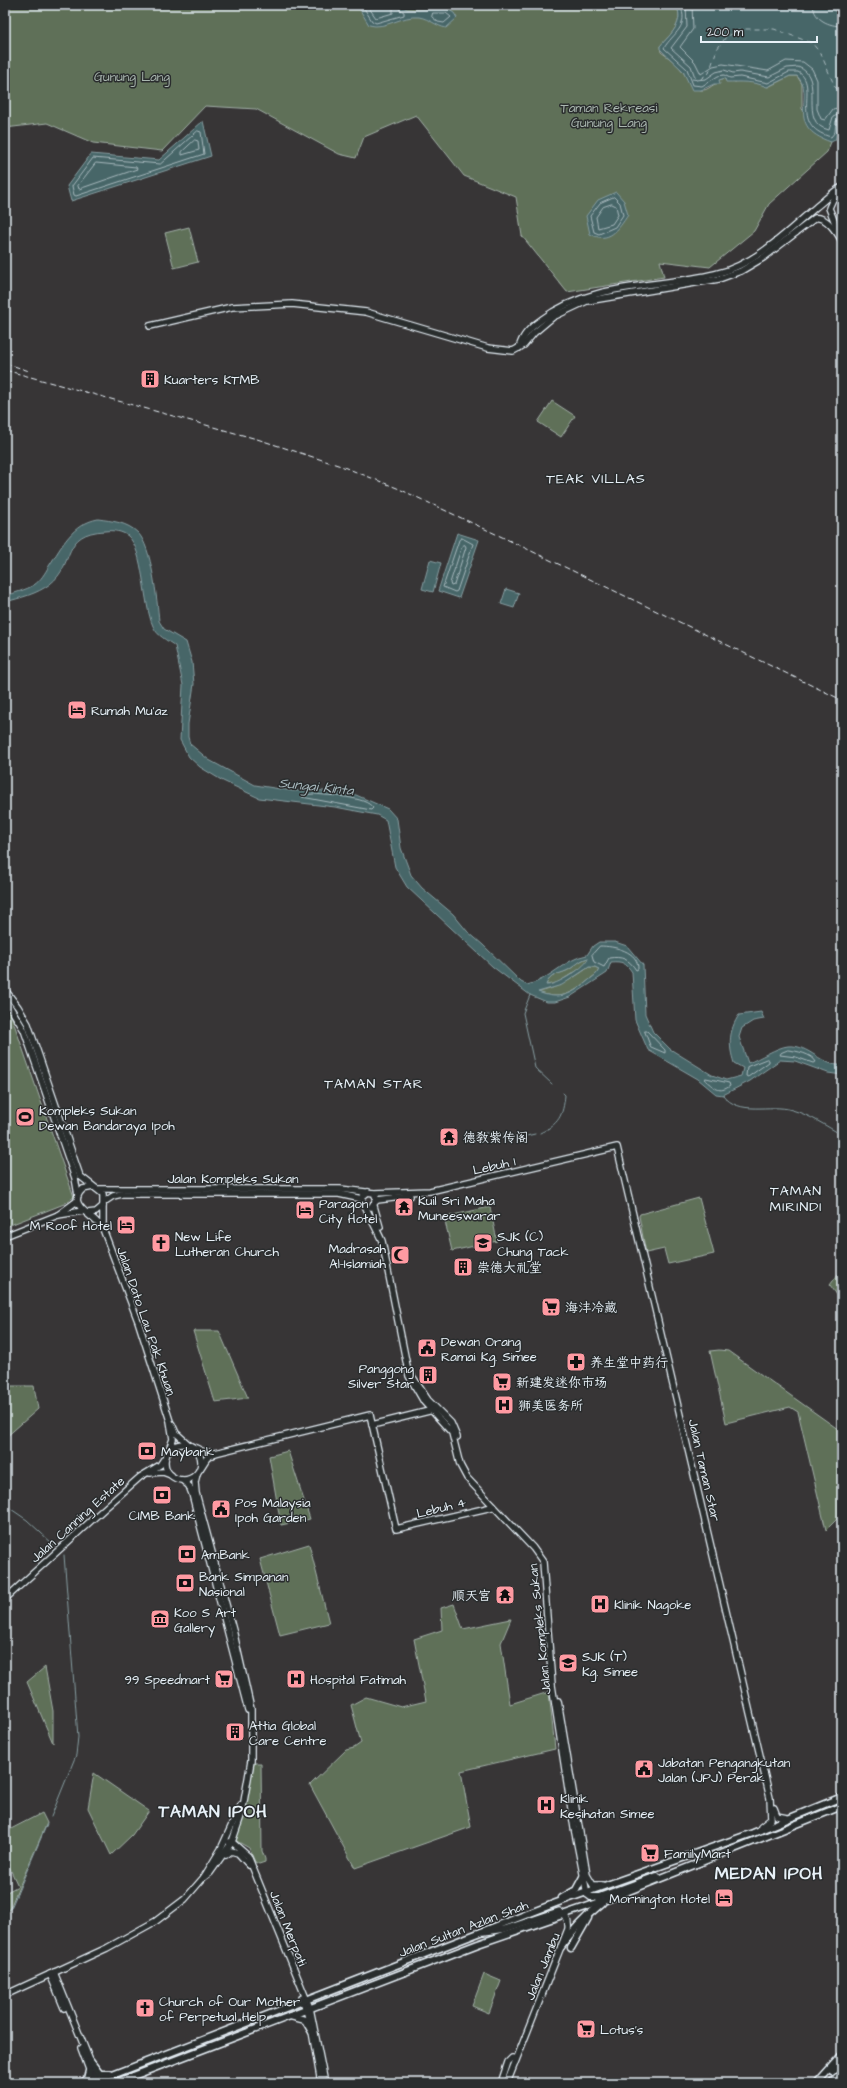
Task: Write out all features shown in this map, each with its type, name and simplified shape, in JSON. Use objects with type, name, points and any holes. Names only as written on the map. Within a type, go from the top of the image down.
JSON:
[{"type":"highway","points":[[832,2083],[842,2073]]},
{"type":"main road","points":[[519,348],[521,341],[533,325],[550,313],[575,300],[602,292],[714,275],[743,263],[771,245],[842,187]]},
{"type":"main road","points":[[835,230],[835,223],[829,208],[833,199],[842,191]]},
{"type":"main road","points":[[150,326],[232,307],[292,304],[366,312],[488,348],[512,351],[519,348],[553,318],[587,301],[700,283],[730,276],[758,261],[815,218],[823,218],[831,228],[835,230],[842,241]]},
{"type":"main road","points":[[5,990],[18,1006],[28,1024],[80,1176],[103,1194],[101,1215],[103,1229]]},
{"type":"main road","points":[[5,999],[24,1030],[75,1178],[78,1198],[85,1212],[94,1218],[103,1229]]},
{"type":"main road","points":[[43,1088],[46,1086],[44,1073]]},
{"type":"main road","points":[[43,1088],[48,1090],[54,1102]]},
{"type":"main road","name":"Lebuh 1","points":[[374,1193],[430,1191],[617,1147]]},
{"type":"main road","name":"Jalan Taman Star","points":[[617,1147],[770,1798],[776,1814],[787,1818]]},
{"type":"main road","points":[[58,1215],[78,1198],[83,1189],[97,1188]]},
{"type":"main road","name":"Jalan Kompleks Sukan","points":[[97,1188],[287,1188],[374,1193]]},
{"type":"main road","points":[[366,1206],[374,1206],[378,1200],[430,1191]]},
{"type":"main road","points":[[362,1199],[368,1192]]},
{"type":"main road","points":[[374,1193],[378,1200]]},
{"type":"main road","name":"Jalan Kompleks Sukan","points":[[103,1204],[117,1195],[162,1194],[338,1194],[362,1199],[382,1241],[409,1376],[424,1402],[451,1423],[456,1432],[463,1467],[470,1480],[533,1544],[545,1562],[555,1685],[588,1878],[595,1886],[612,1884]]},
{"type":"main road","points":[[5,1236],[58,1215],[96,1212],[103,1204]]},
{"type":"main road","name":"Jalan Kompleks Sukan","points":[[374,1206],[389,1261],[409,1369],[434,1410],[452,1433],[460,1465],[467,1478],[492,1507],[533,1548],[543,1562],[551,1681],[566,1781],[587,1894]]},
{"type":"main road","name":"Jalan Dato Lau Pak Khuan","points":[[103,1229],[138,1321],[170,1421],[173,1439],[167,1454]]},
{"type":"main road","points":[[182,1480],[193,1477],[207,1458],[215,1453],[370,1415],[372,1425],[434,1410]]},
{"type":"main road","name":"Jalan Dato Lau Pak Khuan","points":[[170,1421],[176,1433],[193,1446]]},
{"type":"main road","name":"Lebuh 4","points":[[372,1425],[396,1529],[492,1507]]},
{"type":"main road","points":[[173,1476],[166,1467],[167,1454],[176,1445],[181,1444],[193,1446],[204,1452],[215,1453]]},
{"type":"main road","points":[[193,1446],[201,1458],[195,1482],[196,1493],[243,1670],[251,1709],[252,1761],[243,1801],[242,1813],[231,1843],[210,1873],[204,1877]]},
{"type":"main road","name":"Jalan Canning Estate","points":[[5,1599],[140,1477],[160,1465],[167,1454]]},
{"type":"main road","points":[[148,1473],[163,1472],[182,1480],[189,1486],[250,1715]]},
{"type":"main road","points":[[566,1781],[565,1758],[567,1755]]},
{"type":"main road","name":"Jalan Taman Star","points":[[753,1833],[767,1824],[771,1819],[770,1798]]},
{"type":"main road","points":[[753,1833],[842,1798]]},
{"type":"main road","name":"Jalan Sultan Azlan Shah","points":[[95,2083],[556,1903],[587,1894],[753,1833],[787,1818],[842,1798]]},
{"type":"main road","points":[[5,1995],[129,1937],[156,1921],[185,1899],[204,1877],[221,1849],[243,1801]]},
{"type":"main road","points":[[574,1828],[576,1823],[575,1804]]},
{"type":"main road","name":"Jalan Sultan Azlan Shah","points":[[115,2083],[478,1944],[606,1900],[842,1806]]},
{"type":"main road","points":[[775,1833],[784,1833],[842,1810]]},
{"type":"main road","points":[[210,1866],[219,1858],[231,1843],[238,1812]]},
{"type":"main road","name":"Jalan Merpati","points":[[231,1843],[248,1856],[305,2001]]},
{"type":"main road","name":"Jalan Merpati","points":[[231,1843],[244,1856],[249,1865],[299,1990],[305,2001]]},
{"type":"main road","points":[[222,1857],[233,1851],[240,1855],[249,1865]]},
{"type":"main road","points":[[587,1894],[591,1897],[599,1897],[666,1872],[676,1872]]},
{"type":"main road","points":[[556,1903],[576,1890],[583,1877]]},
{"type":"main road","points":[[561,1947],[575,1928],[606,1900]]},
{"type":"main road","points":[[571,1948],[578,1932],[594,1910]]},
{"type":"main road","name":"Jalan Jambu","points":[[482,1933],[506,1929],[558,1911],[564,1915],[568,1926],[561,1947],[524,2031],[507,2083]]},
{"type":"main road","points":[[52,1973],[90,2061],[95,2083]]},
{"type":"main road","points":[[52,1973],[89,2071],[95,2083]]},
{"type":"main road","points":[[305,2001],[308,2008],[325,2083]]},
{"type":"main road","points":[[308,2008],[321,2083]]},
{"type":"main road","points":[[289,2016],[302,2018],[307,2022],[312,2032]]},
{"type":"main road","points":[[817,2083],[842,2055]]},
{"type":"main road","points":[[501,2083],[508,2062],[512,2058],[516,2059]]},
{"type":"main road","points":[[90,2061],[98,2072],[102,2074],[122,2072]]},
{"type":"main road","points":[[820,2083],[842,2062]]},
{"type":"main road","points":[[82,2083],[87,2079],[89,2071]]},
{"type":"green space","name":"Gunung Lang","points":[[5,5],[676,5],[679,17],[678,22],[676,27],[660,46],[661,52],[678,66],[694,87],[703,90],[725,78],[735,82],[752,82],[768,87],[790,76],[797,76],[802,84],[802,109],[831,142],[827,152],[769,204],[754,231],[710,267],[660,261],[664,277],[567,292],[522,236],[516,197],[464,176],[416,115],[364,137],[356,158],[339,154],[256,109],[205,106],[162,151],[93,143],[47,123],[5,128]]},
{"type":"green space","points":[[189,227],[198,262],[174,268],[165,233]]},
{"type":"green space","points":[[552,401],[575,416],[561,437],[538,422]]},
{"type":"green space","points":[[588,958],[586,965],[557,983],[546,985],[552,977],[566,971]]},
{"type":"green space","points":[[589,967],[599,969],[595,975],[583,985],[565,995],[552,996],[538,992],[545,991],[565,982]]},
{"type":"green space","name":"Kompleks Sukan Dewan Bandaraya Ipoh","points":[[5,1007],[11,1015],[74,1197],[64,1204],[5,1227]]},
{"type":"green space","points":[[699,1198],[714,1254],[668,1264],[664,1249],[646,1253],[639,1216],[640,1214]]},
{"type":"green space","points":[[490,1207],[497,1241],[452,1251],[444,1217]]},
{"type":"green space","points":[[842,1269],[842,1297],[840,1299],[830,1285]]},
{"type":"green space","points":[[193,1331],[219,1331],[248,1398],[215,1402]]},
{"type":"green space","points":[[710,1351],[728,1351],[842,1432],[842,1514],[826,1530],[798,1412],[790,1407],[726,1423]]},
{"type":"green space","points":[[5,1386],[34,1386],[38,1409],[5,1438]]},
{"type":"green space","points":[[288,1451],[310,1519],[281,1525],[269,1456]]},
{"type":"green space","points":[[309,1544],[329,1623],[280,1635],[260,1559]]},
{"type":"green space","points":[[454,1604],[463,1629],[511,1619],[501,1643],[510,1704],[549,1692],[555,1749],[461,1771],[471,1827],[355,1868],[310,1785],[346,1750],[354,1748],[361,1743],[351,1705],[366,1697],[401,1707],[426,1701],[414,1639],[442,1630],[441,1608]]},
{"type":"green space","points":[[45,1667],[53,1711],[53,1743],[27,1682]]},
{"type":"green space","points":[[254,1763],[261,1763],[262,1851],[265,1862],[259,1864],[255,1862],[249,1848],[235,1840],[245,1812]]},
{"type":"green space","points":[[94,1773],[149,1811],[132,1835],[111,1855],[88,1808]]},
{"type":"green space","points":[[42,1813],[47,1823],[9,1910],[5,1912],[5,1893],[18,1886],[5,1858],[5,1832]]},
{"type":"green space","points":[[484,1974],[501,1981],[489,2013],[472,2006]]},
{"type":"water","points":[[357,5],[399,5],[407,9],[418,10],[447,9],[454,13],[457,18],[446,28],[419,17],[406,18],[381,26],[375,26],[369,25]]},
{"type":"water","points":[[676,5],[827,5],[835,11],[841,11],[842,120],[835,140],[831,142],[817,135],[808,128],[804,119],[804,92],[802,84],[797,76],[790,76],[767,87],[752,83],[726,82],[725,78],[719,80],[720,84],[714,84],[701,90],[692,90],[683,71],[660,49],[660,46],[676,27],[678,22],[679,17]]},
{"type":"water","points":[[203,121],[211,156],[71,201],[67,186],[91,154],[159,160]]},
{"type":"water","points":[[616,192],[624,201],[628,215],[621,226],[608,236],[597,237],[590,234],[586,216],[598,200]]},
{"type":"water","name":"Sungai Kinta","points":[[98,519],[124,524],[134,529],[143,540],[153,574],[159,621],[164,629],[186,642],[192,662],[194,684],[188,724],[188,737],[190,744],[209,760],[255,785],[293,791],[315,790],[356,795],[388,809],[397,819],[401,848],[411,875],[422,888],[453,914],[467,931],[521,982],[527,985],[543,979],[579,957],[587,955],[593,946],[599,942],[615,942],[627,946],[643,965],[645,1014],[653,1032],[670,1049],[712,1075],[726,1080],[741,1076],[743,1068],[734,1063],[732,1056],[730,1044],[731,1032],[739,1015],[761,1012],[764,1019],[753,1021],[742,1028],[739,1037],[748,1063],[784,1047],[796,1046],[828,1063],[842,1065],[842,1075],[828,1073],[795,1061],[780,1060],[750,1081],[723,1095],[716,1094],[698,1079],[648,1050],[635,1020],[632,972],[628,966],[621,962],[611,962],[607,973],[570,997],[555,1002],[547,1002],[530,995],[493,967],[407,887],[395,867],[386,820],[377,815],[335,807],[259,798],[223,781],[200,767],[189,757],[180,740],[183,685],[175,646],[160,635],[153,626],[147,605],[137,553],[133,543],[126,534],[108,531],[91,533],[81,537],[70,551],[58,576],[50,584],[34,593],[5,602],[5,596],[34,585],[39,581],[58,551],[74,531],[89,522]],"holes":[[[588,958],[583,966],[571,975],[557,982],[546,985],[552,977],[566,971],[582,960]],[[589,967],[599,969],[597,973],[583,985],[566,995],[553,996],[538,992],[562,985]]]},
{"type":"water","points":[[457,533],[479,540],[459,598],[438,591]]},
{"type":"water","points":[[430,560],[441,563],[433,592],[422,589]]},
{"type":"water","points":[[506,589],[519,593],[514,608],[501,604]]},
{"type":"waterway","points":[[530,995],[523,1013],[535,1068],[552,1084]]},
{"type":"waterway","points":[[540,1133],[556,1123],[559,1118],[563,1109],[565,1095],[563,1093]]},
{"type":"waterway","points":[[723,1095],[737,1106],[746,1108],[783,1108],[799,1112],[842,1135]]},
{"type":"waterway","points":[[476,1133],[494,1133]]},
{"type":"waterway","points":[[503,1134],[522,1137],[535,1134]]},
{"type":"waterway","points":[[5,1505],[27,1520],[54,1545]]},
{"type":"waterway","points":[[51,1817],[76,1755],[78,1737],[64,1555]]},
{"type":"waterway","points":[[5,1911],[11,1908],[47,1824]]},
{"type":"ferry route","points":[[692,79],[699,80],[709,73],[717,49],[726,37],[742,29],[774,29],[812,43],[821,54],[835,87],[842,93]]},
{"type":"railway","points":[[5,363],[29,371]]},
{"type":"railway","points":[[5,370],[257,439],[341,466],[397,488],[842,700]]},
{"type":"place","name":"Kuarters KTMB","points":[[150,379]]},
{"type":"place","name":"Rumah Mu'az","points":[[77,710]]},
{"type":"place","name":"Kompleks Sukan Dewan Bandaraya Ipoh","points":[[25,1117]]},
{"type":"place","name":"德教紫传阁","points":[[449,1137]]},
{"type":"place","name":"Kuil Sri Maha Muneeswarar","points":[[404,1207]]},
{"type":"place","name":"Paragon City Hotel","points":[[305,1210]]},
{"type":"place","name":"M Roof Hotel","points":[[126,1225]]},
{"type":"place","name":"New Life Lutheran Church","points":[[161,1243]]},
{"type":"place","name":"SJK (C) Chung Tack","points":[[483,1243]]},
{"type":"place","name":"Madrasah Al-Islamiah","points":[[400,1255]]},
{"type":"place","name":"崇德大礼堂","points":[[463,1267]]},
{"type":"place","name":"海沣冷藏","points":[[551,1307]]},
{"type":"place","name":"Dewan Orang Ramai Kg. Simee","points":[[427,1348]]},
{"type":"place","name":"养生堂中药行","points":[[576,1362]]},
{"type":"place","name":"Panggong Silver Star","points":[[428,1375]]},
{"type":"place","name":"新建发迷你市场","points":[[502,1382]]},
{"type":"place","name":"狮美医务所","points":[[504,1405]]},
{"type":"place","name":"Maybank","points":[[147,1451]]},
{"type":"place","name":"CIMB Bank","points":[[162,1495]]},
{"type":"place","name":"Pos Malaysia Ipoh Garden","points":[[221,1509]]},
{"type":"place","name":"AmBank","points":[[187,1554]]},
{"type":"place","name":"Bank Simpanan Nasional","points":[[185,1583]]},
{"type":"place","name":"顺天宫","points":[[505,1595]]},
{"type":"place","name":"Klinik Nagoke","points":[[600,1604]]},
{"type":"place","name":"Koo S Art Gallery","points":[[160,1619]]},
{"type":"place","name":"SJK (T) Kg. Simee","points":[[568,1663]]},
{"type":"place","name":"99 Speedmart","points":[[224,1679]]},
{"type":"place","name":"Hospital Fatimah","points":[[296,1679]]},
{"type":"place","name":"Attia Global Care Centre","points":[[235,1732]]},
{"type":"place","name":"Jabatan Pengangkutan Jalan (JPJ) Perak","points":[[644,1769]]},
{"type":"place","name":"Klinik Kesihatan Simee","points":[[546,1805]]},
{"type":"place","name":"FamilyMart","points":[[650,1853]]},
{"type":"place","name":"Mornington Hotel","points":[[724,1898]]},
{"type":"place","name":"Church of Our Mother of Perpetual Help","points":[[145,2008]]},
{"type":"place","name":"Lotus's","points":[[586,2029]]},
{"type":"district","name":"TEAK VILLAS","points":[[596,478]]},
{"type":"district","name":"TAMAN STAR","points":[[374,1083]]},
{"type":"district","name":"TAMAN MIRINDI","points":[[796,1198]]},
{"type":"district","name":"TAMAN IPOH","points":[[213,1811]]},
{"type":"district","name":"MEDAN IPOH","points":[[769,1873]]},
{"type":"park label","name":"Taman Rekreasi Gunung Lang","points":[[609,114]]}]
